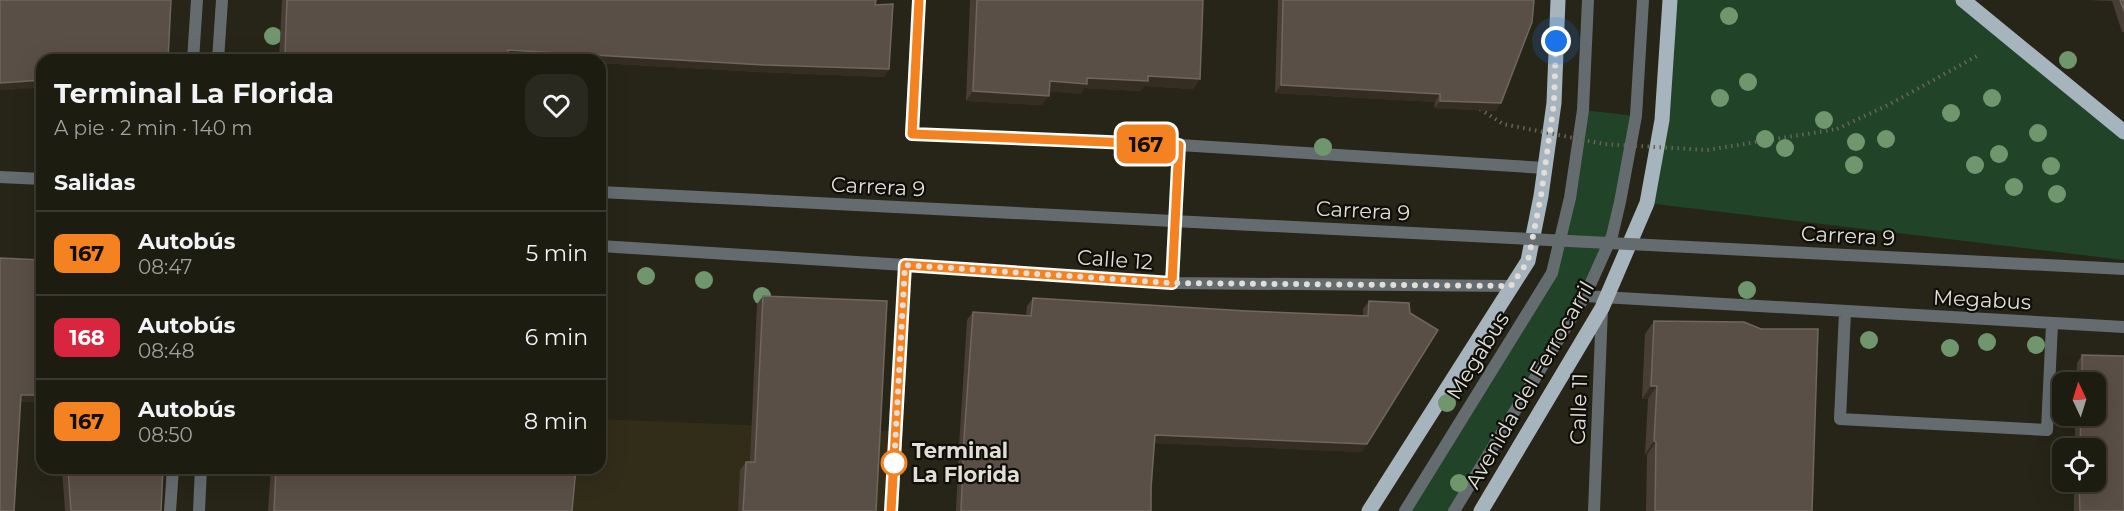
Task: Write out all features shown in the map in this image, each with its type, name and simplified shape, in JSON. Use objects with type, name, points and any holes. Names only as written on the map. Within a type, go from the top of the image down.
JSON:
[{"type":"main road","points":[[1370,511],[1528,261],[1554,103],[1558,0]]},
{"type":"main road","name":"Avenida del Ferrocarril","points":[[1481,511],[1604,302],[1647,203],[1662,120],[1670,0]]},
{"type":"main road","points":[[1963,0],[2124,132]]},
{"type":"street","points":[[194,54],[197,0]]},
{"type":"street","points":[[218,54],[222,0]]},
{"type":"street","points":[[919,0],[912,134],[1179,145],[1545,168]]},
{"type":"street","name":"Megabus","points":[[1405,511],[1552,273],[1569,198],[1583,110],[1588,0]]},
{"type":"street","points":[[1454,511],[1586,296],[1612,236],[1636,116],[1643,0]]},
{"type":"street","name":"Calle 12","points":[[606,246],[1172,283],[1179,145]]},
{"type":"street","points":[[0,177],[36,179]]},
{"type":"street","name":"Carrera 9","points":[[606,192],[2124,269]]},
{"type":"street","points":[[891,511],[905,265]]},
{"type":"street","points":[[1172,283],[1511,286]]},
{"type":"street","name":"Megabus","points":[[1586,296],[1604,302],[2124,327]]},
{"type":"street","name":"Calle 11","points":[[1594,511],[1604,302]]},
{"type":"street","points":[[1845,312],[1840,419],[2047,430],[2052,324]]},
{"type":"street","points":[[171,511],[173,474]]},
{"type":"street","points":[[199,511],[201,474]]},
{"type":"path","points":[[1474,105],[1503,124],[1604,144],[1707,150],[1837,129],[1890,104],[2010,38]]},
{"type":"shaded area","name":"Terminal La Florida","points":[[606,419],[896,431],[892,511],[524,511],[525,474],[606,474]]},
{"type":"green space","points":[[1670,0],[1963,0],[2124,132],[2124,260],[1647,203]]},
{"type":"green space","points":[[1583,110],[1636,116],[1620,202],[1585,296],[1454,511],[1405,511],[1552,273]]},
{"type":"building","points":[[0,0],[171,0],[168,54],[36,54],[36,80],[0,83]]},
{"type":"building","points":[[287,0],[876,0],[875,5],[893,4],[889,69],[765,65],[508,50],[508,54],[285,54]]},
{"type":"building","points":[[977,0],[1203,0],[1200,79],[1148,76],[1148,81],[1087,78],[1087,84],[1050,81],[1049,96],[973,91]]},
{"type":"building","points":[[1283,0],[1534,0],[1532,22],[1501,103],[1440,101],[1440,94],[1281,85]]},
{"type":"building","points":[[0,258],[36,260],[36,395],[21,395],[14,511],[0,511]]},
{"type":"building","points":[[763,296],[887,301],[876,511],[743,511],[746,462],[755,462]]},
{"type":"building","points":[[1033,298],[1368,316],[1369,301],[1409,303],[1410,313],[1438,330],[1367,444],[1155,435],[1151,511],[961,511],[973,312],[1031,316]]},
{"type":"building","points":[[1654,321],[1744,322],[1761,329],[1818,329],[1812,511],[1655,511],[1656,442],[1654,441],[1657,386],[1651,386]]},
{"type":"building","points":[[2082,355],[2124,356],[2124,511],[2080,511],[2079,492],[2106,492],[2106,438],[2080,438],[2081,426],[2106,426],[2106,372],[2082,372]]},
{"type":"building","points":[[68,474],[163,474],[161,511],[71,511]]},
{"type":"building","points":[[276,474],[575,474],[572,511],[274,511]]},
{"type":"bus line","name":"167","points":[[891,511],[905,265],[1172,283],[1179,145],[912,134],[919,0]]},
{"type":"place","name":"Terminal La Florida","points":[[894,463]]},
{"type":"route","points":[[894,463],[894,465],[905,265],[1172,283],[1511,286],[1528,261],[1541,196],[1554,103],[1556,41]]}]
